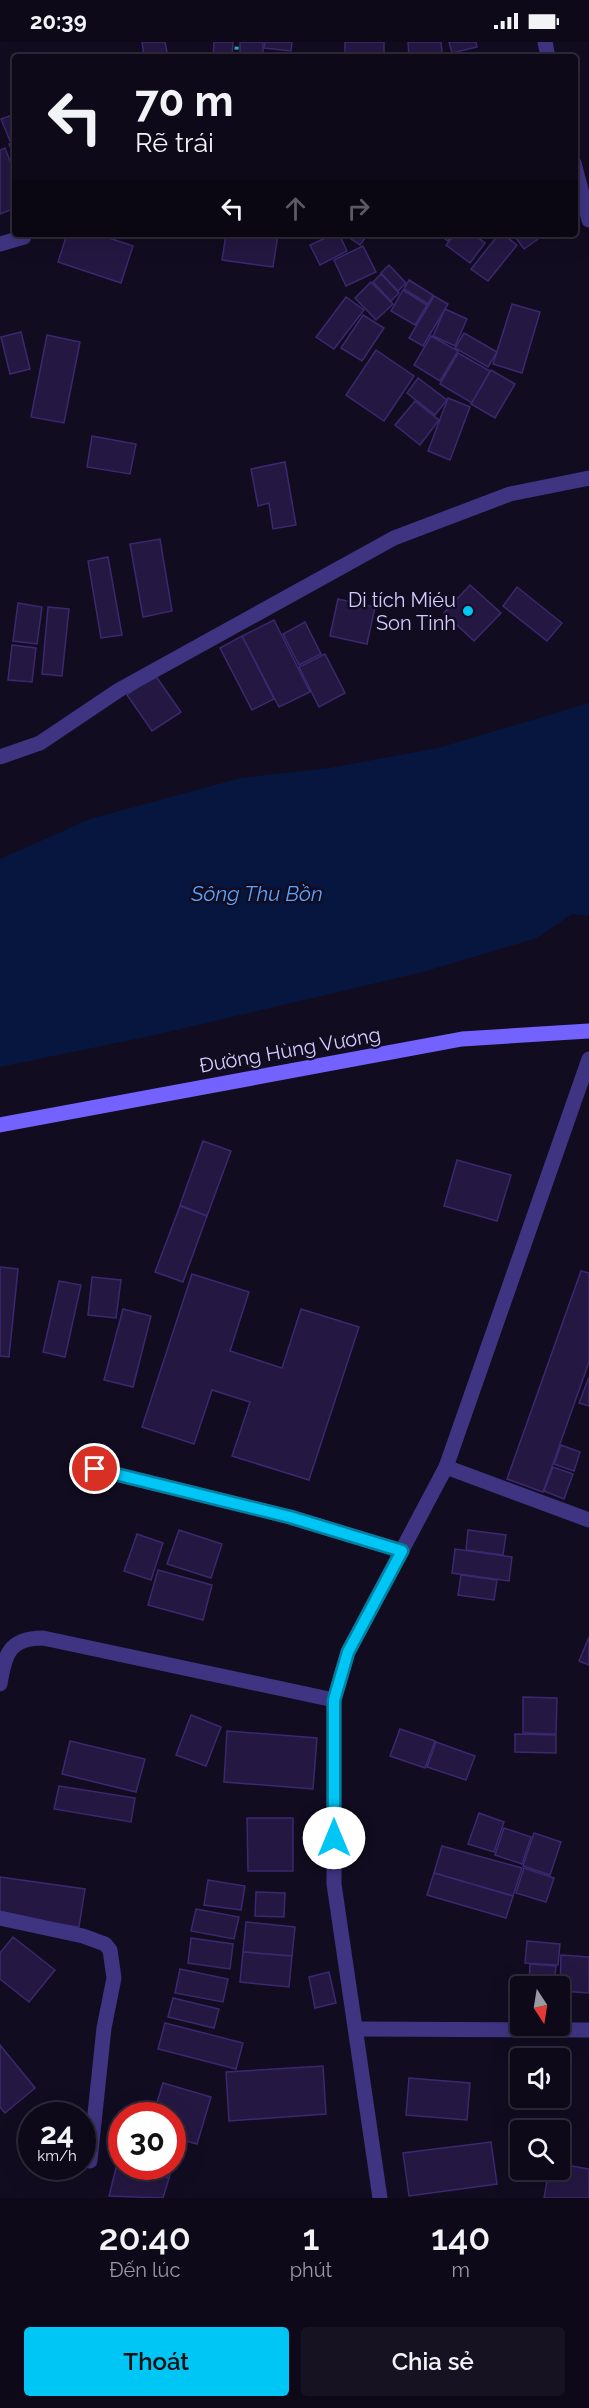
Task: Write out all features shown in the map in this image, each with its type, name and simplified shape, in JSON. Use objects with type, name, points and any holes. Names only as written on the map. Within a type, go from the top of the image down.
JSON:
[{"type":"main road","name":"Đường Hùng Vương","points":[[0,1125],[462,1039],[589,1030]]},
{"type":"street","points":[[578,178],[589,220]]},
{"type":"street","points":[[0,244],[24,237]]},
{"type":"street","points":[[0,757],[40,743],[119,690],[394,538],[510,494],[589,478]]},
{"type":"street","points":[[380,2198],[333,1884],[334,1700],[348,1652],[446,1467],[589,1059]]},
{"type":"street","points":[[446,1467],[589,1520]]},
{"type":"street","points":[[95,1469],[290,1517],[402,1551]]},
{"type":"street","points":[[0,1684],[8,1652],[16,1643],[29,1638],[43,1638],[334,1700]]},
{"type":"street","points":[[0,1918],[83,1936],[105,1944],[110,1950],[114,1978],[104,2028],[96,2104]]},
{"type":"street","points":[[356,2029],[589,2030]]},
{"type":"water","name":"Sông Thu Bồn","points":[[589,703],[589,916],[572,914],[537,938],[423,972],[155,1035],[0,1067],[0,859],[90,819],[241,778],[329,768],[438,748]]},
{"type":"building","points":[[142,42],[165,42],[167,54],[144,54]]},
{"type":"building","points":[[214,42],[233,42],[232,54],[213,54]]},
{"type":"building","points":[[240,42],[263,42],[263,54],[240,54]]},
{"type":"building","points":[[265,42],[292,42],[291,51],[264,48]]},
{"type":"building","points":[[345,42],[384,42],[384,54],[345,54]]},
{"type":"building","points":[[408,42],[441,42],[442,53],[409,54]]},
{"type":"building","points":[[449,42],[476,42],[477,47],[452,53]]},
{"type":"building","points":[[12,115],[12,140],[10,141],[1,119]]},
{"type":"building","points":[[5,148],[12,166],[12,209],[0,214],[0,150]]},
{"type":"building","points":[[66,237],[106,237],[133,246],[121,283],[58,262]]},
{"type":"building","points":[[226,237],[278,237],[273,267],[222,260]]},
{"type":"building","points":[[327,237],[340,237],[347,251],[320,265],[310,245]]},
{"type":"building","points":[[348,237],[366,237],[360,245]]},
{"type":"building","points":[[453,237],[477,237],[485,243],[470,263],[446,245]]},
{"type":"building","points":[[497,237],[507,237],[517,245],[488,281],[471,269]]},
{"type":"building","points":[[515,237],[541,237],[524,249]]},
{"type":"building","points":[[363,246],[376,272],[346,286],[334,260]]},
{"type":"building","points":[[389,265],[406,283],[398,291],[381,273]]},
{"type":"building","points":[[381,274],[399,293],[391,301],[373,282]]},
{"type":"building","points":[[409,280],[433,295],[428,304],[404,289]]},
{"type":"building","points":[[371,282],[393,304],[376,320],[355,298]]},
{"type":"building","points":[[403,290],[427,305],[415,325],[391,311]]},
{"type":"building","points":[[434,296],[448,304],[423,346],[409,338]]},
{"type":"building","points":[[346,297],[364,310],[334,349],[316,337]]},
{"type":"building","points":[[512,304],[540,312],[522,373],[493,364]]},
{"type":"building","points":[[445,309],[467,319],[455,346],[433,336]]},
{"type":"building","points":[[363,315],[384,328],[362,361],[341,348]]},
{"type":"building","points":[[21,332],[30,369],[10,374],[1,337]]},
{"type":"building","points":[[464,333],[497,352],[488,367],[455,348]]},
{"type":"building","points":[[47,335],[80,342],[64,423],[31,417]]},
{"type":"building","points":[[431,336],[458,351],[440,381],[414,365]]},
{"type":"building","points":[[376,350],[414,376],[384,421],[346,395]]},
{"type":"building","points":[[458,353],[490,371],[472,403],[440,384]]},
{"type":"building","points":[[491,370],[515,384],[495,418],[471,404]]},
{"type":"building","points":[[418,378],[447,400],[435,415],[407,393]]},
{"type":"building","points":[[448,398],[470,407],[450,460],[428,451]]},
{"type":"building","points":[[415,401],[439,420],[420,445],[395,425]]},
{"type":"building","points":[[92,436],[136,444],[130,474],[87,467]]},
{"type":"building","points":[[285,462],[296,525],[273,529],[269,503],[258,506],[251,469]]},
{"type":"building","points":[[160,539],[172,611],[143,617],[130,544]]},
{"type":"building","points":[[108,557],[122,635],[101,638],[88,561]]},
{"type":"building","points":[[470,585],[501,613],[474,641],[444,613]]},
{"type":"building","points":[[517,587],[562,623],[547,641],[503,606]]},
{"type":"building","points":[[338,599],[375,607],[367,644],[330,636]]},
{"type":"building","points":[[18,603],[42,607],[37,644],[13,641]]},
{"type":"building","points":[[48,607],[69,609],[62,676],[42,674]]},
{"type":"building","points":[[274,620],[310,692],[279,707],[242,636]]},
{"type":"building","points":[[305,622],[321,654],[299,665],[283,634]]},
{"type":"building","points":[[242,636],[274,699],[252,710],[220,648]]},
{"type":"building","points":[[12,645],[36,648],[32,682],[8,680]]},
{"type":"building","points":[[325,654],[345,693],[319,707],[299,667]]},
{"type":"building","points":[[155,675],[181,712],[152,731],[127,695]]},
{"type":"building","points":[[203,1141],[231,1151],[207,1216],[180,1205]]},
{"type":"building","points":[[457,1160],[511,1175],[497,1221],[444,1206]]},
{"type":"building","points":[[180,1206],[207,1216],[183,1282],[155,1272]]},
{"type":"building","points":[[0,1267],[18,1269],[9,1357],[0,1356]]},
{"type":"building","points":[[581,1271],[589,1273],[589,1362],[543,1492],[507,1479]]},
{"type":"building","points":[[192,1274],[249,1292],[230,1351],[282,1368],[301,1309],[359,1327],[309,1480],[232,1456],[250,1402],[212,1390],[194,1444],[142,1427]]},
{"type":"building","points":[[92,1277],[121,1280],[116,1318],[88,1315]]},
{"type":"building","points":[[59,1281],[81,1285],[65,1357],[43,1352]]},
{"type":"building","points":[[123,1309],[151,1316],[133,1387],[104,1380]]},
{"type":"building","points":[[589,1377],[589,1406],[579,1403]]},
{"type":"building","points":[[561,1445],[580,1452],[574,1471],[554,1464]]},
{"type":"building","points":[[553,1467],[573,1474],[564,1499],[544,1491]]},
{"type":"building","points":[[179,1530],[222,1544],[211,1578],[167,1564]]},
{"type":"building","points":[[468,1530],[506,1535],[503,1555],[466,1550]]},
{"type":"building","points":[[137,1534],[163,1543],[151,1580],[124,1571]]},
{"type":"building","points":[[455,1549],[512,1557],[509,1581],[452,1573]]},
{"type":"building","points":[[158,1570],[212,1585],[203,1620],[148,1605]]},
{"type":"building","points":[[461,1575],[497,1580],[494,1600],[458,1595]]},
{"type":"building","points":[[589,1637],[589,1665],[579,1661]]},
{"type":"building","points":[[523,1697],[557,1698],[556,1734],[523,1733]]},
{"type":"building","points":[[191,1715],[221,1727],[206,1766],[176,1755]]},
{"type":"building","points":[[400,1729],[435,1741],[425,1768],[390,1756]]},
{"type":"building","points":[[227,1731],[317,1738],[313,1789],[224,1782]]},
{"type":"building","points":[[515,1734],[556,1735],[556,1753],[515,1752]]},
{"type":"building","points":[[70,1741],[145,1759],[136,1792],[62,1774]]},
{"type":"building","points":[[436,1742],[475,1756],[466,1780],[427,1767]]},
{"type":"building","points":[[59,1786],[135,1798],[131,1822],[54,1809]]},
{"type":"building","points":[[479,1813],[504,1822],[494,1852],[468,1844]]},
{"type":"building","points":[[247,1818],[293,1818],[293,1871],[248,1871]]},
{"type":"building","points":[[504,1828],[531,1837],[522,1864],[495,1855]]},
{"type":"building","points":[[534,1833],[561,1842],[550,1875],[523,1866]]},
{"type":"building","points":[[442,1846],[522,1868],[513,1896],[434,1873]]},
{"type":"building","points":[[524,1868],[554,1878],[546,1902],[516,1893]]},
{"type":"building","points":[[434,1873],[513,1896],[506,1918],[427,1895]]},
{"type":"building","points":[[0,1877],[85,1889],[79,1927],[0,1915]]},
{"type":"building","points":[[208,1880],[245,1886],[241,1910],[204,1905]]},
{"type":"building","points":[[256,1892],[285,1893],[284,1917],[255,1916]]},
{"type":"building","points":[[196,1909],[239,1917],[234,1939],[191,1931]]},
{"type":"building","points":[[246,1922],[295,1927],[292,1956],[243,1952]]},
{"type":"building","points":[[13,1937],[55,1970],[29,2002],[0,1979],[0,1953]]},
{"type":"building","points":[[191,1938],[233,1944],[230,1969],[188,1963]]},
{"type":"building","points":[[527,1941],[560,1944],[558,1965],[525,1963]]},
{"type":"building","points":[[243,1952],[292,1956],[289,1987],[240,1982]]},
{"type":"building","points":[[561,1955],[589,1957],[589,1993],[570,1992],[570,1976],[560,1976]]},
{"type":"building","points":[[530,1964],[556,1966],[555,1976],[529,1976]]},
{"type":"building","points":[[180,1969],[228,1979],[223,2002],[175,1993]]},
{"type":"building","points":[[329,1972],[336,2003],[315,2008],[309,1977]]},
{"type":"building","points":[[173,1998],[219,2009],[214,2028],[168,2017]]},
{"type":"building","points":[[165,2023],[243,2043],[236,2069],[158,2049]]},
{"type":"building","points":[[0,2045],[35,2088],[5,2113],[0,2107]]},
{"type":"building","points":[[323,2066],[326,2114],[229,2121],[226,2072]]},
{"type":"building","points":[[409,2078],[470,2083],[467,2120],[406,2115]]},
{"type":"building","points":[[163,2083],[211,2097],[197,2144],[186,2141],[186,2102],[157,2102]]},
{"type":"building","points":[[491,2142],[497,2184],[409,2196],[403,2153]]},
{"type":"building","points":[[570,2166],[589,2169],[589,2198],[544,2198],[547,2180],[570,2180]]},
{"type":"building","points":[[113,2180],[168,2180],[163,2198],[109,2196]]},
{"type":"place","name":"Di tích Miéu Son Tinh","points":[[468,611]]},
{"type":"route","points":[[95,1469],[290,1517],[402,1551],[348,1652],[334,1700],[334,1838]]}]
